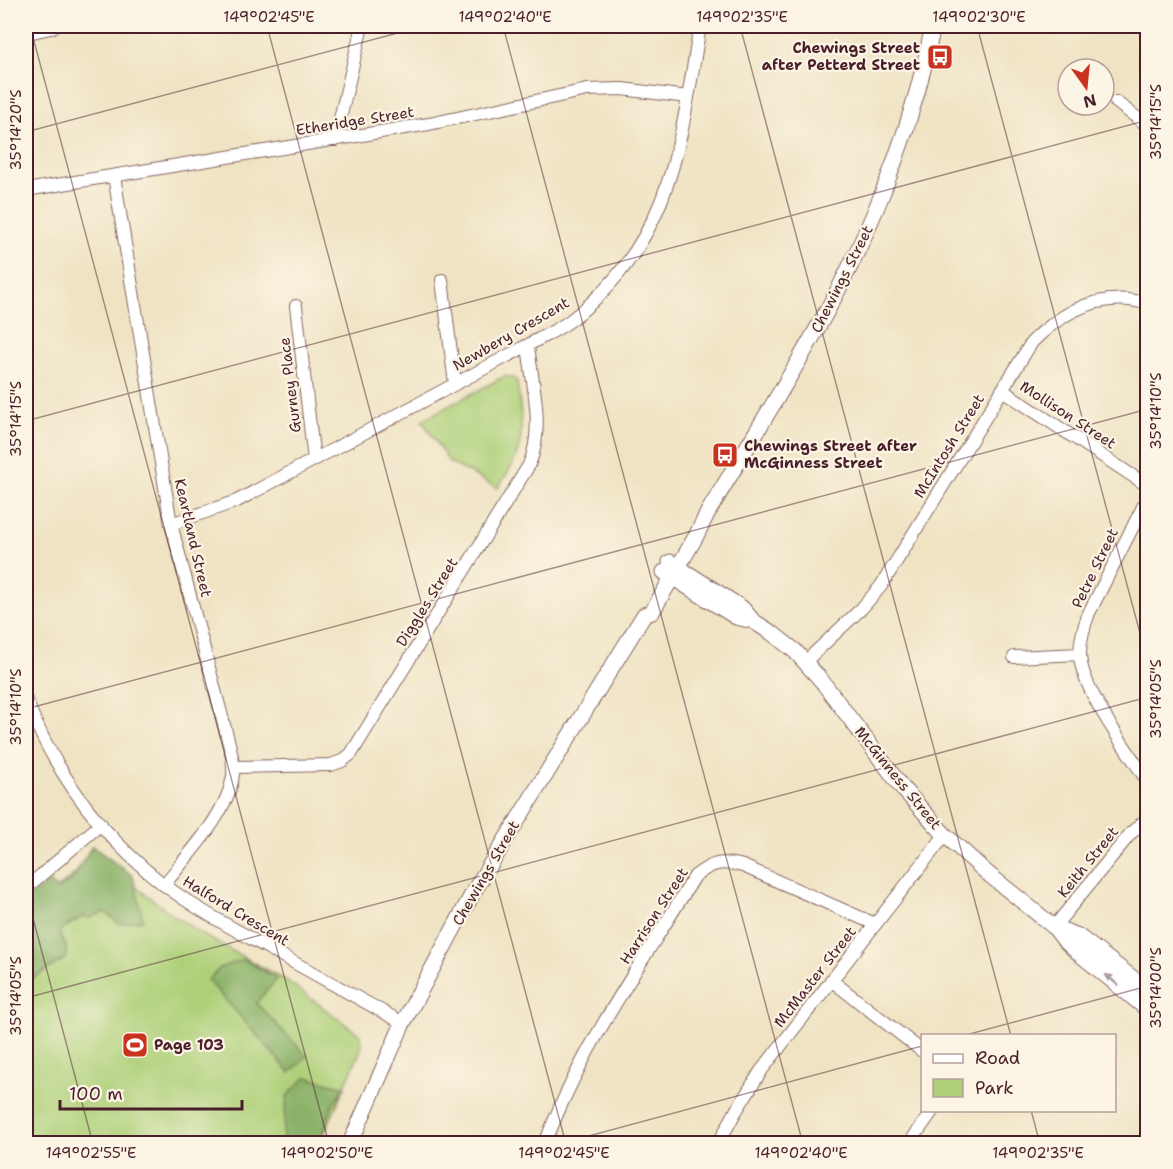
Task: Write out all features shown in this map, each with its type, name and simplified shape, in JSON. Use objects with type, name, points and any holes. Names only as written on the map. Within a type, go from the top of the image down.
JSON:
[{"type":"street","points":[[26,32],[52,26]]},
{"type":"street","points":[[335,140],[362,26]]},
{"type":"street","name":"Newbery Crescent","points":[[171,524],[237,501],[569,322],[598,298],[623,270],[644,238],[669,184],[680,144],[700,26]]},
{"type":"street","name":"Chewings Street","points":[[350,1143],[403,1023],[474,891],[644,615],[652,612],[688,533],[706,514],[800,360],[848,271],[874,214],[896,156],[933,26]]},
{"type":"street","name":"Etheridge Street","points":[[26,190],[429,124],[587,90],[622,89],[688,98]]},
{"type":"street","points":[[1116,102],[1148,126]]},
{"type":"street","name":"Keartland Street","points":[[114,176],[171,524],[227,735],[233,767],[228,795],[221,812],[164,885]]},
{"type":"street","points":[[442,280],[455,384]]},
{"type":"street","name":"McIntosh Street","points":[[806,662],[862,608],[880,586],[1032,342],[1050,324],[1070,311],[1092,303],[1116,300],[1148,304]]},
{"type":"street","name":"Gurney Place","points":[[296,306],[314,460]]},
{"type":"street","name":"Diggles Street","points":[[233,767],[331,765],[351,754],[529,465],[537,439],[537,422],[528,345]]},
{"type":"street","name":"Mollison Street","points":[[1002,390],[1148,486]]},
{"type":"street","name":"Petre Street","points":[[1148,497],[1089,613],[1083,628],[1080,654],[1089,689],[1148,782]]},
{"type":"street","name":"McGinness Street","points":[[671,569],[736,618],[753,621],[772,633],[806,662],[904,790],[945,835],[987,873],[1054,927],[1076,951],[1148,1010]]},
{"type":"street","points":[[1014,657],[1080,654]]},
{"type":"street","name":"Halford Crescent","points":[[26,700],[63,774],[101,824],[164,885],[202,911],[403,1023]]},
{"type":"street","name":"Keith Street","points":[[1054,927],[1131,833],[1148,818]]},
{"type":"street","points":[[26,888],[101,824]]},
{"type":"street","name":"McMaster Street","points":[[718,1143],[761,1071],[945,835]]},
{"type":"street","name":"Harrison Street","points":[[545,1143],[584,1056],[695,876],[707,867],[728,862],[743,866],[875,924]]},
{"type":"street","name":"McGinness Street","points":[[1054,927],[1078,936],[1148,990]]},
{"type":"street","points":[[831,980],[921,1051]]},
{"type":"street","points":[[909,1143],[932,1112]]},
{"type":"green space","points":[[505,376],[514,378],[517,382],[521,431],[515,459],[498,488],[449,462],[422,420]]},
{"type":"green space","points":[[92,846],[133,876],[143,920],[120,924],[104,912],[91,918],[83,917],[61,929],[60,936],[66,945],[66,958],[26,980],[26,954],[32,951],[26,938],[26,899],[50,882],[57,889],[72,880]]},
{"type":"green space","points":[[102,855],[140,890],[172,914],[205,936],[287,981],[360,1035],[361,1049],[320,1143],[26,1143],[26,912],[44,900],[94,857]]},
{"type":"green space","points":[[244,959],[277,979],[256,1003],[307,1056],[290,1073],[208,980],[220,968]]},
{"type":"green space","points":[[306,1077],[345,1087],[333,1103],[321,1140],[315,1143],[282,1143],[287,1096]]},
{"type":"place","name":"Chewings Street after Petterd Street","points":[[940,57]]},
{"type":"place","name":"Chewings Street after McGinness Street","points":[[725,455]]},
{"type":"place","name":"Page 103","points":[[135,1045]]}]
